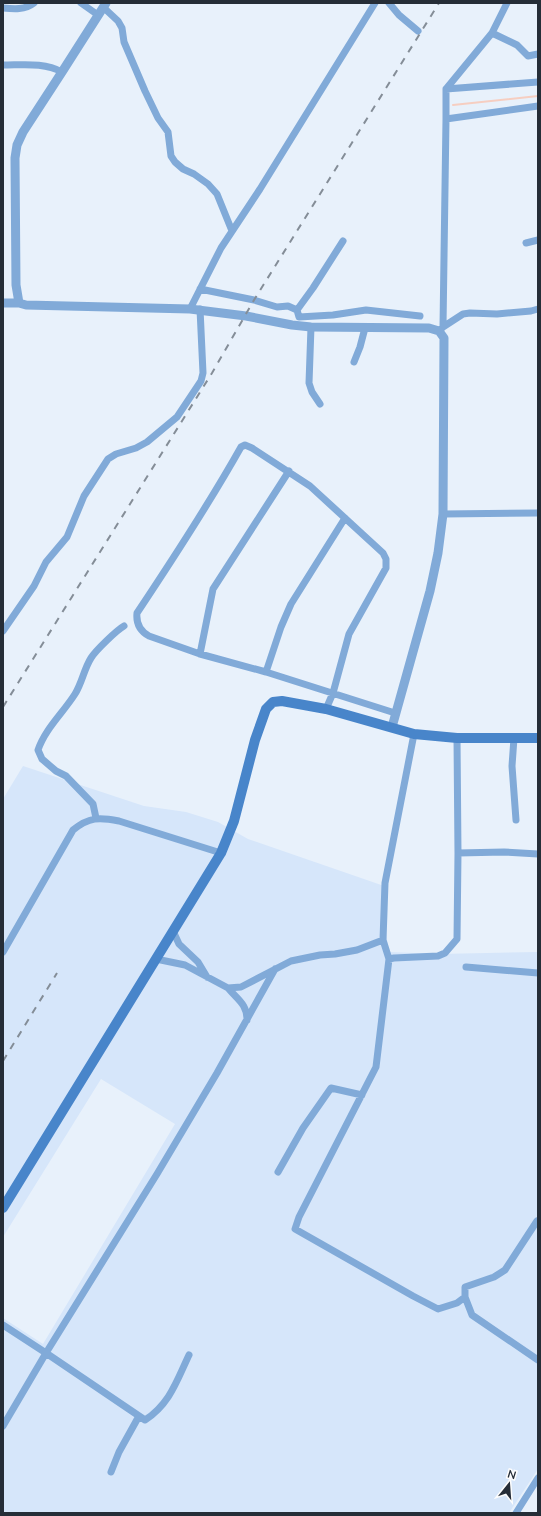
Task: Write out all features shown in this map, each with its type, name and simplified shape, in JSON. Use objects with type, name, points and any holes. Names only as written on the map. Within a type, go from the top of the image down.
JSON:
[{"type":"main road","points":[[3,1208],[221,854],[234,821],[255,740],[266,709],[273,702],[282,701],[326,709],[414,734],[457,738],[538,738]]},
{"type":"street","points":[[3,8],[28,7],[34,3]]},
{"type":"street","points":[[81,3],[102,8],[118,21],[122,28],[124,42],[145,91],[158,118],[168,132],[171,156],[183,169],[194,174],[208,184],[217,194],[232,231]]},
{"type":"street","points":[[190,309],[221,248],[260,189],[375,3]]},
{"type":"street","points":[[389,3],[399,15],[418,31]]},
{"type":"street","points":[[392,727],[430,591],[438,553],[443,514],[445,343],[441,329],[446,89],[492,34],[507,3]]},
{"type":"street","points":[[19,303],[17,299],[16,284],[16,152],[23,132],[102,8]]},
{"type":"street","points":[[492,34],[517,45],[528,56],[538,54]]},
{"type":"street","points":[[3,65],[44,65],[53,67],[62,72]]},
{"type":"street","points":[[446,89],[538,82]]},
{"type":"street","points":[[446,119],[538,106]]},
{"type":"street","points":[[526,243],[538,240]]},
{"type":"street","points":[[343,241],[297,310],[299,317],[333,315],[366,310],[420,316]]},
{"type":"street","points":[[200,289],[254,300],[277,307],[288,306],[297,310]]},
{"type":"street","points":[[3,303],[19,303],[26,305],[200,309],[311,327],[441,329],[463,314],[497,314],[538,309]]},
{"type":"street","points":[[3,631],[34,586],[46,562],[67,537],[84,496],[108,459],[116,454],[136,448],[147,442],[177,417],[201,381],[204,373],[200,309]]},
{"type":"street","points":[[311,327],[309,383],[312,392],[320,404]]},
{"type":"street","points":[[354,362],[365,328]]},
{"type":"street","points":[[326,709],[333,693],[349,634],[386,568],[386,559],[383,553],[310,486],[290,471],[245,445],[241,447],[215,493],[137,613],[136,619],[143,632],[200,654],[266,672],[333,693],[395,714]]},
{"type":"street","points":[[200,654],[213,589],[290,471]]},
{"type":"street","points":[[443,514],[538,512]]},
{"type":"street","points":[[266,672],[281,627],[291,604],[345,518]]},
{"type":"street","points":[[96,818],[93,804],[66,776],[56,771],[42,759],[38,750],[40,743],[57,717],[76,693],[92,657],[124,626]]},
{"type":"street","points":[[414,734],[385,883],[383,940],[390,959],[376,1067],[299,1217],[296,1229],[438,1309],[457,1303],[464,1296]]},
{"type":"street","points":[[390,959],[438,956],[445,953],[457,939],[457,738]]},
{"type":"street","points":[[514,738],[512,766],[516,820]]},
{"type":"street","points":[[3,952],[73,830],[80,824],[96,818],[105,818],[221,854]]},
{"type":"street","points":[[458,853],[504,852],[538,854]]},
{"type":"street","points":[[173,931],[179,944],[198,962],[207,978]]},
{"type":"street","points":[[228,988],[241,987],[291,961],[357,950],[383,940]]},
{"type":"street","points":[[156,959],[185,965],[228,988],[247,1011],[247,1020]]},
{"type":"street","points":[[466,967],[538,973]]},
{"type":"street","points":[[3,1426],[46,1353],[157,1174],[275,969]]},
{"type":"street","points":[[278,1172],[303,1128],[332,1088],[362,1095]]},
{"type":"street","points":[[537,1221],[505,1270],[494,1277],[465,1287],[464,1296],[472,1315],[538,1360]]},
{"type":"street","points":[[3,1326],[46,1353],[145,1420],[156,1413],[169,1398],[189,1355]]},
{"type":"street","points":[[110,1472],[119,1452],[139,1416]]},
{"type":"street","points":[[516,1513],[538,1478]]},
{"type":"shaded area","points":[[23,766],[144,806],[186,812],[218,822],[248,839],[387,887],[384,921],[389,952],[439,954],[538,952],[538,1469],[509,1513],[3,1513],[3,1318],[43,1344],[175,1124],[101,1079],[3,1237],[3,799]]},
{"type":"waterway","points":[[453,105],[538,96]]},
{"type":"railway","points":[[3,707],[212,373],[254,300],[439,3]]},
{"type":"railway","points":[[3,1061],[57,973]]}]
